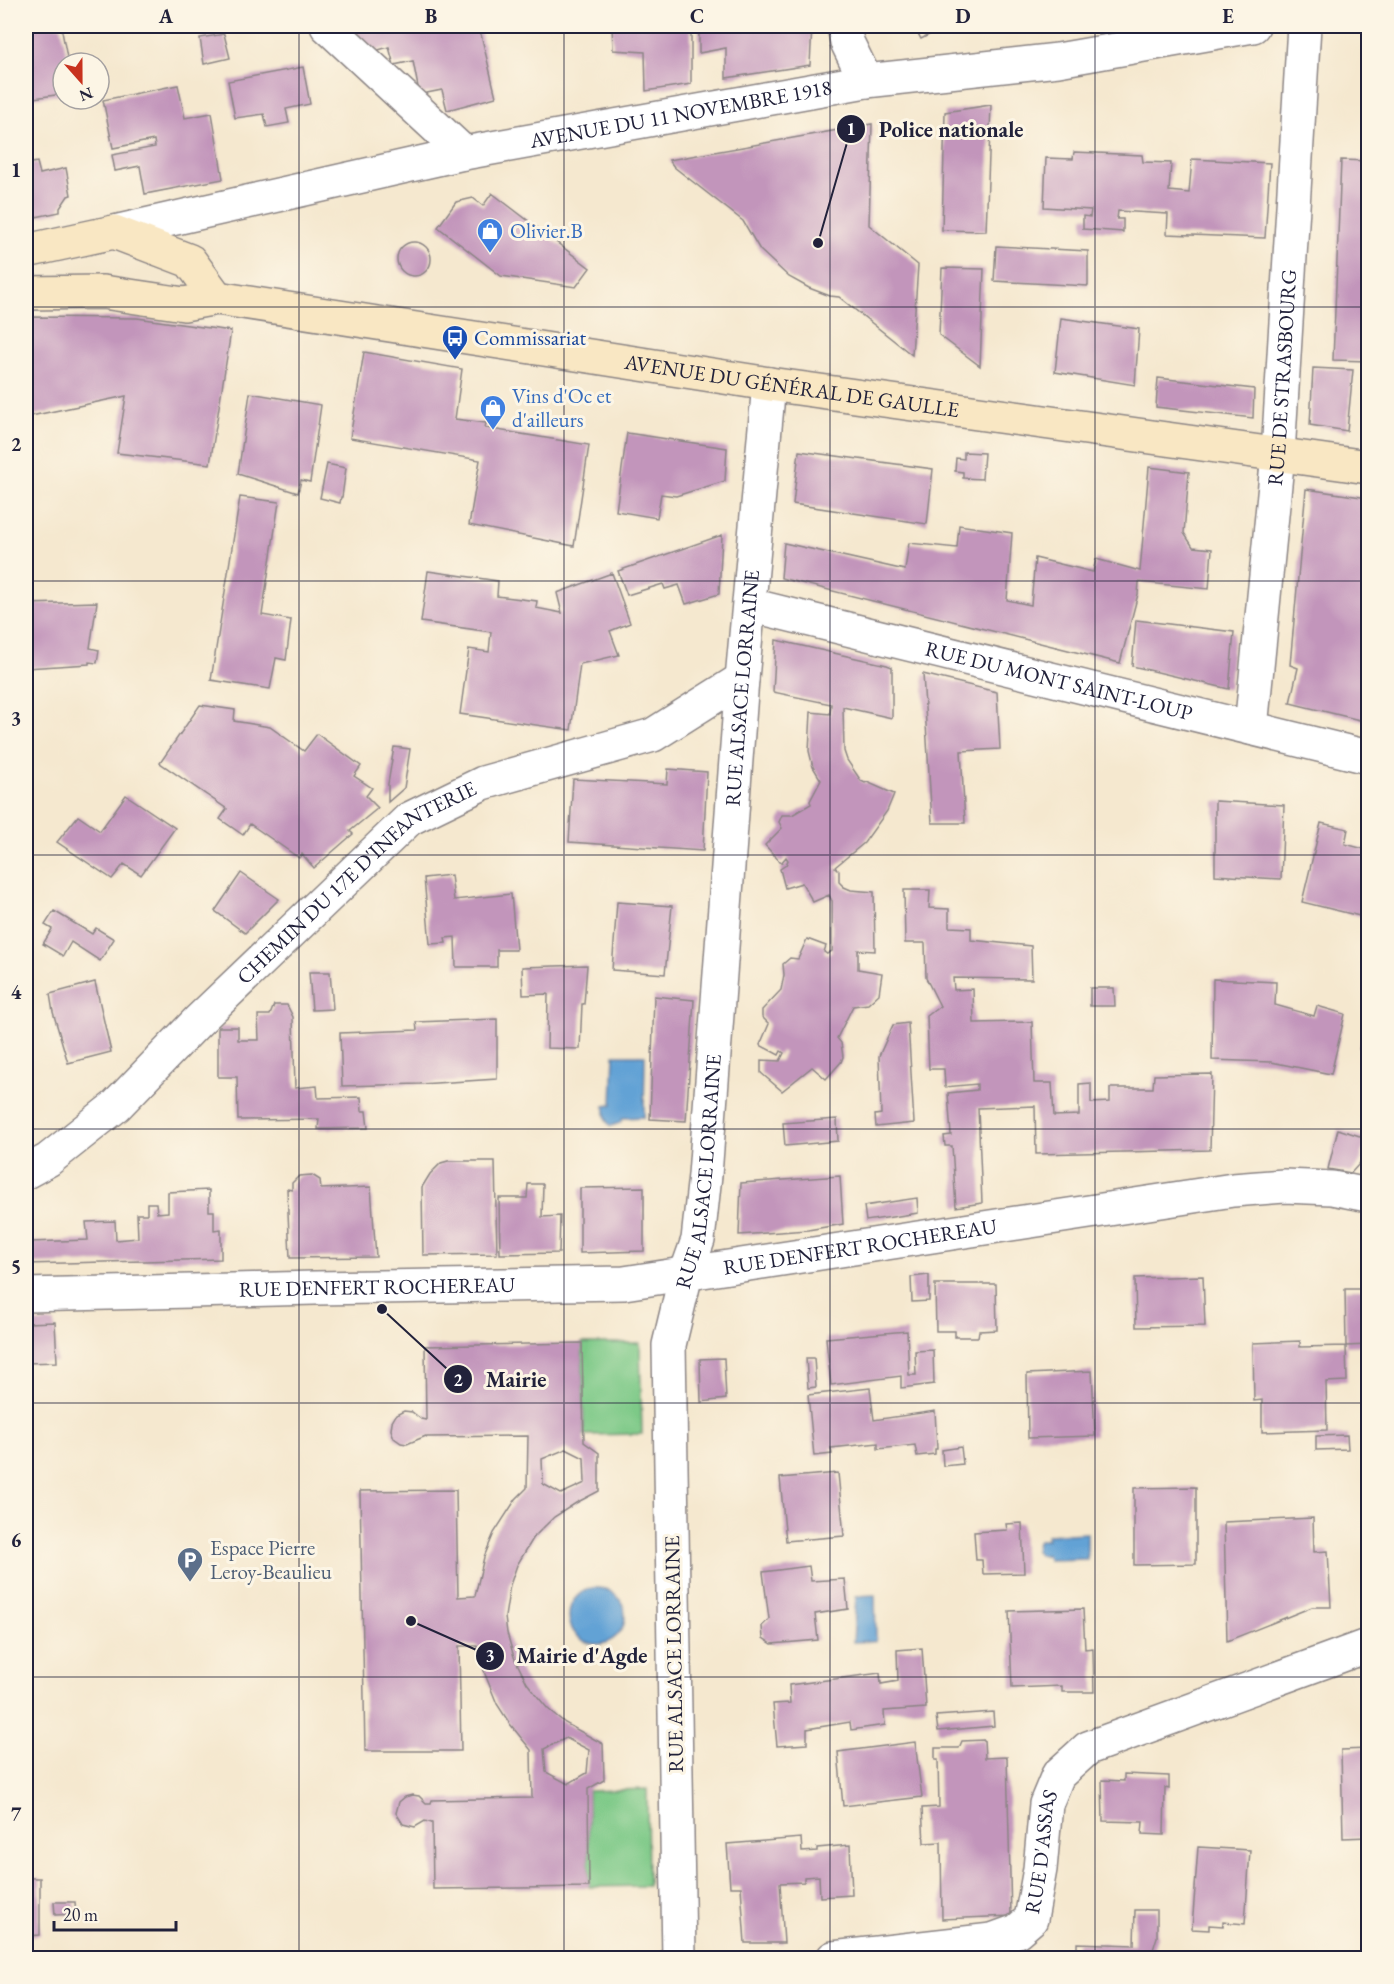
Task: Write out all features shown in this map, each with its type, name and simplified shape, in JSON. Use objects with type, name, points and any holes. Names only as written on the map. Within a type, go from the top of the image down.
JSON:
[{"type":"main road","points":[[26,251],[114,232],[189,261],[218,298]]},
{"type":"main road","name":"AVENUE DU GÉNÉRAL DE GAULLE","points":[[26,292],[103,292],[183,304],[218,298],[769,384],[1368,467]]},
{"type":"street","points":[[327,26],[464,153]]},
{"type":"street","points":[[844,26],[847,42],[866,81]]},
{"type":"street","name":"AVENUE DU 11 NOVEMBRE 1918","points":[[114,232],[464,153],[866,81],[1058,60],[1253,26]]},
{"type":"street","name":"RUE DE STRASBOURG","points":[[1251,728],[1278,454],[1304,26]]},
{"type":"street","name":"RUE ALSACE LORRAINE","points":[[679,1959],[669,1345],[686,1274],[698,1240],[705,1175],[742,679],[769,384]]},
{"type":"street","name":"RUE DU MONT SAINT-LOUP","points":[[750,605],[1368,757]]},
{"type":"street","name":"CHEMIN DU 17E D'INFANTERIE","points":[[26,1172],[48,1160],[116,1107],[198,1022],[409,819],[483,783],[653,735],[742,679]]},
{"type":"street","name":"RUE DENFERT ROCHEREAU","points":[[26,1295],[624,1283],[1233,1190],[1284,1186],[1320,1188],[1368,1195]]},
{"type":"street","name":"RUE D'ASSAS","points":[[833,1959],[992,1941],[1017,1931],[1030,1919],[1040,1869],[1046,1804],[1058,1775],[1088,1748],[1368,1647]]},
{"type":"green space","points":[[582,1343],[640,1343],[642,1434],[584,1435]]},
{"type":"green space","points":[[647,1789],[648,1886],[589,1887],[588,1791]]},
{"type":"water","points":[[614,1055],[645,1055],[644,1117],[623,1118],[620,1123],[611,1126],[606,1119],[605,1106],[612,1105]]},
{"type":"water","points":[[1087,1533],[1087,1559],[1048,1560],[1047,1555],[1039,1555],[1035,1551],[1037,1542],[1047,1540],[1047,1535]]},
{"type":"water","points":[[592,1588],[602,1588],[617,1596],[623,1605],[625,1616],[623,1627],[617,1636],[602,1644],[592,1644],[581,1639],[574,1632],[569,1621],[569,1611],[574,1600],[581,1593]]},
{"type":"water","points":[[875,1595],[876,1641],[853,1642],[856,1596]]},
{"type":"building","points":[[26,26],[61,26],[66,51],[51,51],[51,96],[26,99]]},
{"type":"building","points":[[368,26],[443,26],[445,31],[464,26],[479,26],[496,97],[447,110],[442,90],[422,94],[419,92],[413,61],[394,65],[389,47],[375,51],[352,30]]},
{"type":"building","points":[[612,26],[691,26],[691,84],[646,91],[645,52],[613,50]]},
{"type":"building","points":[[699,26],[812,26],[810,65],[726,78],[726,48],[699,53]]},
{"type":"building","points":[[914,26],[946,26],[921,39]]},
{"type":"building","points":[[955,26],[998,26],[998,27],[959,33]]},
{"type":"building","points":[[224,34],[230,58],[204,64],[200,38]]},
{"type":"building","points":[[303,67],[310,104],[286,109],[289,123],[267,127],[264,114],[235,118],[228,81]]},
{"type":"building","points":[[178,85],[185,118],[212,113],[223,179],[145,194],[140,166],[115,171],[112,155],[155,147],[154,140],[113,148],[105,111],[111,111],[111,98]]},
{"type":"building","points":[[991,105],[986,231],[942,230],[945,112]]},
{"type":"building","points":[[872,124],[869,225],[918,265],[912,355],[839,297],[809,288],[789,277],[760,250],[743,221],[674,167],[669,160]]},
{"type":"building","points":[[1074,152],[1142,155],[1143,162],[1171,163],[1169,191],[1189,193],[1192,159],[1270,163],[1265,238],[1167,234],[1168,214],[1118,211],[1117,219],[1123,219],[1123,232],[1083,229],[1083,216],[1090,217],[1091,210],[1044,207],[1046,158],[1073,159]]},
{"type":"building","points":[[1341,160],[1368,161],[1368,361],[1333,360]]},
{"type":"building","points":[[37,162],[40,174],[66,168],[71,195],[60,208],[60,212],[26,219],[26,164]]},
{"type":"building","points":[[492,193],[590,268],[576,287],[501,276],[438,227],[456,202],[473,198],[483,206]]},
{"type":"building","points":[[414,242],[426,247],[431,259],[426,271],[414,276],[402,271],[397,259],[402,247]]},
{"type":"building","points":[[996,246],[1088,251],[1088,286],[994,281]]},
{"type":"building","points":[[942,268],[984,269],[980,366],[939,335]]},
{"type":"building","points":[[26,317],[137,318],[231,331],[210,464],[117,453],[126,396],[26,417]]},
{"type":"building","points":[[1061,318],[1139,329],[1135,385],[1055,372]]},
{"type":"building","points":[[364,352],[462,369],[455,419],[486,423],[485,428],[589,445],[574,546],[469,525],[480,460],[350,438]]},
{"type":"building","points":[[1313,368],[1353,370],[1347,431],[1310,425]]},
{"type":"building","points":[[1158,378],[1254,389],[1253,418],[1156,407]]},
{"type":"building","points":[[250,393],[321,405],[310,482],[301,480],[298,493],[238,474]]},
{"type":"building","points":[[627,433],[727,448],[725,481],[676,496],[661,494],[657,518],[616,511]]},
{"type":"building","points":[[799,451],[933,469],[927,524],[793,504]]},
{"type":"building","points":[[964,452],[984,453],[982,479],[963,478],[963,472],[955,471],[956,458],[964,459]]},
{"type":"building","points":[[327,464],[346,468],[340,503],[320,498]]},
{"type":"building","points":[[1149,467],[1189,472],[1184,533],[1193,547],[1212,549],[1209,589],[1139,582],[1120,663],[781,578],[784,543],[905,570],[909,543],[957,548],[959,525],[1012,533],[1007,600],[1031,605],[1035,558],[1093,572],[1096,559],[1140,571]]},
{"type":"building","points":[[1306,489],[1368,498],[1368,722],[1290,703],[1298,668],[1290,665]]},
{"type":"building","points":[[240,497],[279,502],[262,615],[291,620],[286,660],[276,658],[270,689],[211,680]]},
{"type":"building","points":[[722,535],[719,594],[686,604],[679,585],[665,589],[663,584],[627,595],[618,571]]},
{"type":"building","points":[[428,571],[498,581],[497,596],[537,601],[536,608],[562,613],[557,593],[612,573],[630,623],[610,631],[619,655],[580,664],[571,730],[460,714],[469,649],[489,652],[491,632],[421,622]]},
{"type":"building","points":[[97,602],[90,648],[99,650],[97,663],[26,668],[26,604]]},
{"type":"building","points":[[1136,620],[1234,632],[1229,689],[1132,666]]},
{"type":"building","points":[[776,640],[892,667],[892,718],[843,707],[844,751],[847,760],[861,781],[894,794],[887,811],[864,843],[835,867],[839,871],[839,882],[844,887],[851,890],[874,892],[875,951],[858,950],[858,969],[882,973],[879,994],[868,1004],[853,1006],[837,1038],[841,1043],[843,1057],[826,1079],[812,1067],[782,1091],[761,1073],[761,1060],[780,1061],[784,1053],[781,1051],[779,1055],[760,1045],[769,1024],[762,1017],[762,1010],[781,990],[784,975],[783,964],[790,958],[798,959],[807,939],[826,946],[824,952],[827,954],[832,951],[832,901],[829,895],[813,902],[802,883],[785,888],[780,869],[786,865],[788,860],[786,857],[781,863],[765,845],[782,828],[779,822],[782,815],[792,815],[811,804],[810,801],[821,780],[813,767],[809,751],[811,712],[830,714],[831,704],[773,692]]},
{"type":"building","points":[[923,674],[997,692],[1000,749],[961,751],[965,823],[932,823]]},
{"type":"building","points":[[200,705],[235,710],[234,721],[270,727],[304,751],[317,734],[361,766],[354,776],[372,788],[366,796],[378,808],[350,831],[353,834],[314,868],[302,854],[299,858],[250,824],[243,835],[220,819],[227,809],[160,763]]},
{"type":"building","points":[[394,747],[410,749],[404,788],[388,802],[388,784]]},
{"type":"building","points":[[668,769],[707,772],[703,851],[569,842],[573,779],[667,784]]},
{"type":"building","points":[[126,795],[175,828],[141,875],[124,864],[112,879],[57,842],[78,816],[100,831]]},
{"type":"building","points":[[1215,801],[1284,805],[1281,879],[1215,875]]},
{"type":"building","points":[[1321,823],[1348,829],[1345,844],[1368,850],[1368,918],[1302,902]]},
{"type":"building","points":[[241,873],[279,899],[245,933],[215,911]]},
{"type":"building","points":[[451,875],[454,900],[511,894],[516,950],[497,950],[497,967],[456,967],[455,937],[445,938],[446,943],[430,944],[424,878]]},
{"type":"building","points":[[904,890],[930,890],[929,908],[949,909],[949,927],[971,928],[971,940],[1031,946],[1032,979],[953,978],[954,990],[973,989],[974,1023],[1032,1022],[1034,1083],[1052,1083],[1054,1116],[1079,1115],[1079,1084],[1091,1083],[1091,1103],[1110,1102],[1110,1088],[1153,1088],[1154,1075],[1212,1074],[1210,1150],[1036,1154],[1035,1106],[978,1108],[982,1203],[956,1207],[952,1146],[945,1146],[944,1136],[951,1135],[948,1093],[977,1090],[977,1084],[945,1087],[944,1069],[929,1069],[927,1016],[940,1006],[926,978],[925,943],[905,943]]},
{"type":"building","points":[[617,902],[672,906],[665,974],[612,970]]},
{"type":"building","points":[[54,911],[92,934],[96,928],[114,939],[100,961],[71,942],[63,956],[43,944],[52,929],[45,925]]},
{"type":"building","points":[[587,965],[580,1049],[547,1048],[548,994],[523,995],[522,967]]},
{"type":"building","points":[[309,972],[330,972],[333,1009],[312,1010]]},
{"type":"building","points":[[1213,979],[1276,982],[1275,1005],[1314,1016],[1317,1006],[1345,1014],[1331,1074],[1271,1062],[1212,1060]]},
{"type":"building","points":[[95,982],[111,1052],[68,1063],[50,994]]},
{"type":"building","points":[[1090,988],[1114,988],[1115,1006],[1090,1006]]},
{"type":"building","points":[[654,996],[694,1000],[686,1121],[650,1119]]},
{"type":"building","points":[[274,1005],[287,1005],[293,1017],[295,1088],[317,1086],[318,1098],[361,1097],[362,1111],[366,1111],[368,1128],[318,1129],[319,1119],[238,1120],[237,1077],[218,1077],[218,1029],[219,1027],[238,1027],[238,1040],[259,1040],[258,1015],[270,1015]]},
{"type":"building","points":[[1368,1015],[1368,1052],[1359,1049]]},
{"type":"building","points":[[497,1019],[497,1079],[342,1086],[340,1033],[417,1030],[416,1022]]},
{"type":"building","points":[[908,1023],[914,1123],[876,1127],[875,1115],[881,1114],[879,1056],[893,1025]]},
{"type":"building","points":[[837,1119],[838,1141],[785,1146],[783,1123]]},
{"type":"building","points":[[1338,1129],[1366,1138],[1360,1163],[1351,1173],[1328,1169]]},
{"type":"building","points":[[495,1161],[497,1254],[423,1255],[422,1187],[441,1163]]},
{"type":"building","points":[[312,1175],[320,1180],[321,1189],[371,1187],[376,1257],[290,1258],[287,1189],[292,1190],[292,1183],[299,1176]]},
{"type":"building","points":[[840,1176],[843,1224],[808,1230],[739,1235],[741,1183]]},
{"type":"building","points":[[528,1184],[543,1184],[542,1217],[560,1216],[559,1253],[500,1254],[499,1198],[527,1198]]},
{"type":"building","points":[[644,1187],[644,1251],[580,1253],[580,1188]]},
{"type":"building","points":[[209,1190],[209,1211],[214,1211],[214,1230],[221,1229],[221,1259],[26,1264],[26,1221],[29,1220],[30,1242],[88,1240],[86,1222],[115,1221],[116,1240],[138,1238],[137,1214],[147,1214],[147,1203],[156,1203],[157,1213],[168,1212],[168,1192]]},
{"type":"building","points":[[917,1198],[918,1213],[866,1221],[864,1206]]},
{"type":"building","points":[[929,1275],[929,1301],[912,1302],[911,1277]]},
{"type":"building","points":[[1203,1276],[1205,1326],[1136,1327],[1135,1278]]},
{"type":"building","points":[[935,1284],[996,1284],[997,1330],[979,1331],[978,1337],[955,1337],[955,1331],[936,1331]]},
{"type":"building","points":[[1345,1289],[1368,1289],[1368,1345],[1346,1346]]},
{"type":"building","points":[[55,1322],[57,1362],[26,1363],[26,1323]]},
{"type":"building","points":[[907,1331],[909,1375],[916,1375],[915,1351],[933,1350],[934,1384],[901,1388],[901,1376],[831,1385],[826,1338]]},
{"type":"building","points":[[1300,1341],[1300,1347],[1346,1346],[1347,1381],[1326,1382],[1327,1430],[1262,1432],[1262,1400],[1254,1401],[1253,1343]]},
{"type":"building","points":[[582,1343],[584,1442],[599,1453],[599,1491],[554,1517],[534,1537],[517,1565],[510,1585],[505,1617],[514,1657],[527,1683],[548,1709],[565,1723],[603,1744],[604,1780],[588,1789],[589,1887],[433,1889],[432,1823],[425,1821],[415,1827],[403,1824],[396,1813],[399,1802],[412,1795],[419,1796],[426,1803],[431,1803],[432,1800],[532,1798],[531,1750],[497,1704],[477,1646],[459,1646],[461,1751],[365,1751],[360,1491],[456,1490],[458,1597],[475,1596],[484,1557],[494,1533],[516,1499],[527,1488],[528,1436],[426,1436],[407,1444],[394,1438],[391,1430],[396,1415],[404,1411],[412,1412],[426,1420],[425,1346]],"holes":[[[566,1449],[584,1458],[585,1483],[561,1494],[543,1484],[542,1459]],[[566,1738],[589,1750],[587,1773],[568,1784],[546,1772],[544,1749]]]},
{"type":"building","points":[[724,1358],[726,1399],[701,1402],[700,1359]]},
{"type":"building","points":[[806,1358],[814,1358],[816,1387],[808,1388]]},
{"type":"building","points":[[1092,1371],[1095,1436],[1028,1438],[1027,1374]]},
{"type":"building","points":[[870,1388],[874,1420],[935,1411],[937,1449],[935,1449],[935,1454],[917,1456],[915,1445],[878,1449],[878,1443],[831,1448],[832,1454],[814,1456],[808,1395]]},
{"type":"building","points":[[1347,1435],[1348,1449],[1316,1450],[1316,1436]]},
{"type":"building","points":[[961,1447],[963,1464],[943,1466],[942,1450]]},
{"type":"building","points":[[838,1473],[844,1536],[786,1541],[780,1478]]},
{"type":"building","points":[[1196,1487],[1196,1564],[1134,1565],[1134,1488]]},
{"type":"building","points":[[1313,1518],[1314,1552],[1328,1551],[1331,1607],[1312,1607],[1227,1641],[1224,1522]]},
{"type":"building","points":[[1022,1523],[1024,1573],[983,1574],[982,1560],[976,1560],[974,1532],[1007,1530],[1006,1524]]},
{"type":"building","points":[[809,1566],[811,1581],[845,1579],[848,1609],[815,1614],[818,1640],[772,1644],[763,1638],[762,1626],[769,1619],[763,1572]]},
{"type":"building","points":[[1083,1609],[1085,1649],[1093,1648],[1094,1692],[1062,1692],[1062,1686],[1012,1688],[1009,1611]]},
{"type":"building","points":[[922,1648],[926,1708],[884,1711],[885,1725],[851,1730],[850,1722],[807,1729],[807,1744],[777,1746],[773,1704],[790,1703],[789,1685],[880,1673],[881,1684],[898,1681],[897,1650]]},
{"type":"building","points":[[993,1712],[994,1726],[938,1731],[936,1716]]},
{"type":"building","points":[[984,1740],[985,1758],[1007,1757],[1011,1916],[942,1919],[941,1842],[924,1843],[922,1808],[939,1807],[938,1760],[935,1760],[935,1748],[959,1748],[962,1741]]},
{"type":"building","points":[[915,1742],[922,1797],[843,1806],[838,1752]]},
{"type":"building","points":[[1368,1749],[1368,1837],[1343,1838],[1341,1750]]},
{"type":"building","points":[[1124,1774],[1169,1776],[1169,1789],[1165,1788],[1164,1835],[1142,1834],[1143,1822],[1103,1821],[1102,1780],[1124,1781]]},
{"type":"building","points":[[801,1838],[802,1852],[850,1845],[852,1895],[820,1897],[819,1876],[804,1877],[804,1882],[780,1883],[784,1943],[745,1943],[741,1887],[730,1887],[727,1844]]},
{"type":"building","points":[[1198,1847],[1250,1850],[1245,1924],[1223,1922],[1223,1926],[1209,1925],[1209,1930],[1192,1929]]},
{"type":"building","points":[[26,1878],[40,1878],[40,1935],[26,1936]]},
{"type":"building","points":[[54,1902],[75,1902],[76,1914],[55,1915]]},
{"type":"building","points":[[1135,1910],[1157,1910],[1157,1937],[1151,1956],[1077,1958],[1077,1943],[1134,1945]]},
{"type":"place","name":"Police nationale","points":[[818,243]]},
{"type":"place","name":"Olivier.B","points":[[490,254]]},
{"type":"place","name":"Commissariat","points":[[455,361]]},
{"type":"place","name":"Vins d'Oc et d'ailleurs","points":[[493,431]]},
{"type":"place","name":"Mairie","points":[[382,1309]]},
{"type":"place","name":"Espace Pierre Leroy-Beaulieu","points":[[190,1583]]},
{"type":"place","name":"Mairie d'Agde","points":[[411,1621]]}]
